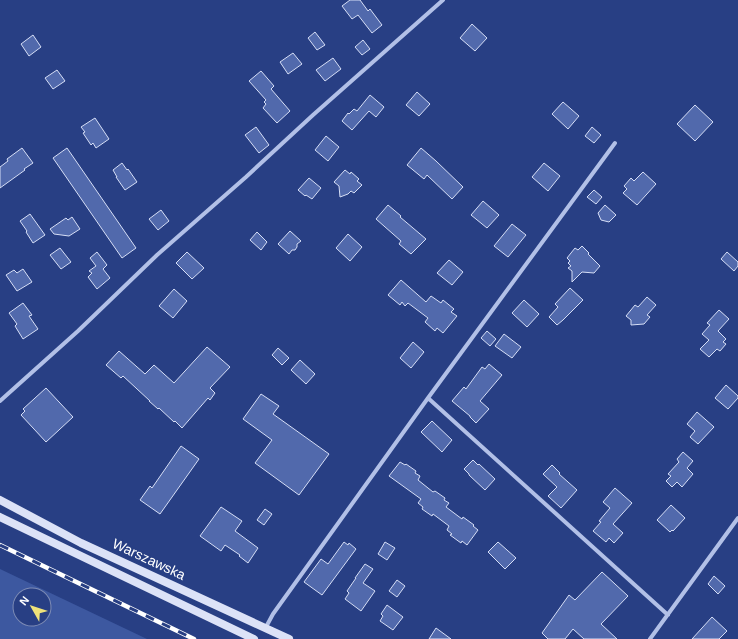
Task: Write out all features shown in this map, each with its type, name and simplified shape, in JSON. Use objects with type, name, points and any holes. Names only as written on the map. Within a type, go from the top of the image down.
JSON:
[{"type":"main road","name":"Warszawska","points":[[0,500],[81,542],[289,639]]},
{"type":"main road","name":"Warszawska","points":[[0,517],[254,639]]},
{"type":"street","points":[[0,401],[78,331],[157,255],[443,0]]},
{"type":"street","points":[[266,627],[273,614],[428,398],[615,143]]},
{"type":"street","points":[[428,398],[668,615]]},
{"type":"street","points":[[650,639],[738,518]]},
{"type":"shaded area","points":[[0,569],[38,587],[12,587],[12,627],[52,627],[52,594],[147,639],[0,639]]},
{"type":"building","points":[[350,0],[360,0],[368,11],[370,9],[382,25],[372,33],[358,15],[352,19],[342,6]]},
{"type":"building","points":[[472,24],[487,38],[475,51],[460,38]]},
{"type":"building","points":[[315,32],[325,45],[317,50],[308,38]]},
{"type":"building","points":[[33,35],[41,47],[29,56],[21,44]]},
{"type":"building","points":[[363,40],[370,49],[362,55],[355,47]]},
{"type":"building","points":[[293,53],[302,64],[288,74],[280,62]]},
{"type":"building","points":[[333,58],[341,69],[325,81],[316,70]]},
{"type":"building","points":[[57,70],[65,81],[53,89],[45,78]]},
{"type":"building","points":[[261,71],[274,86],[271,89],[290,111],[277,123],[263,108],[266,104],[264,102],[266,100],[249,81]]},
{"type":"building","points":[[417,92],[430,104],[419,116],[406,105]]},
{"type":"building","points":[[370,95],[384,107],[376,117],[369,111],[352,130],[342,121],[348,113],[349,114],[354,109],[357,111]]},
{"type":"building","points":[[563,102],[579,116],[568,129],[552,114]]},
{"type":"building","points":[[695,105],[713,122],[695,141],[677,124]]},
{"type":"building","points":[[95,118],[109,139],[96,148],[93,143],[91,145],[81,127]]},
{"type":"building","points":[[256,127],[269,145],[259,153],[245,135]]},
{"type":"building","points":[[592,127],[601,135],[594,143],[585,136]]},
{"type":"building","points":[[326,136],[339,147],[328,161],[315,150]]},
{"type":"building","points":[[22,148],[33,163],[0,188],[0,167],[8,161],[7,159]]},
{"type":"building","points":[[67,148],[136,248],[122,258],[53,158]]},
{"type":"building","points":[[421,148],[463,187],[452,199],[427,175],[424,179],[407,165]]},
{"type":"building","points":[[122,163],[137,182],[125,190],[113,170]]},
{"type":"building","points":[[544,163],[560,176],[548,191],[532,177]]},
{"type":"building","points":[[345,170],[350,174],[351,172],[359,179],[357,181],[362,185],[354,193],[351,191],[340,197],[339,186],[334,182]]},
{"type":"building","points":[[643,172],[656,184],[637,205],[623,193],[627,189],[624,186],[631,178],[634,181]]},
{"type":"building","points":[[309,178],[321,188],[312,199],[306,195],[305,196],[298,190]]},
{"type":"building","points":[[594,190],[602,197],[596,204],[587,197]]},
{"type":"building","points":[[483,201],[499,215],[487,228],[471,215]]},
{"type":"building","points":[[388,205],[426,239],[411,254],[399,244],[401,241],[376,219]]},
{"type":"building","points":[[605,205],[616,215],[609,222],[601,220],[598,213]]},
{"type":"building","points":[[161,210],[169,221],[158,230],[149,219]]},
{"type":"building","points":[[30,214],[45,235],[33,243],[20,221]]},
{"type":"building","points":[[72,217],[80,229],[69,236],[54,234],[50,229],[66,218],[68,220]]},
{"type":"building","points":[[512,224],[526,235],[508,257],[494,246]]},
{"type":"building","points":[[290,231],[301,241],[297,244],[295,250],[292,250],[289,254],[278,244]]},
{"type":"building","points":[[257,232],[267,242],[261,250],[250,240]]},
{"type":"building","points":[[348,234],[362,247],[350,261],[336,248]]},
{"type":"building","points":[[582,246],[600,266],[594,273],[582,272],[572,282],[572,271],[568,268],[571,266],[568,263],[570,261],[567,258],[575,248],[578,250]]},
{"type":"building","points":[[60,248],[71,262],[61,269],[50,255]]},
{"type":"building","points":[[97,252],[107,265],[103,269],[110,278],[97,289],[88,277],[92,273],[89,271],[96,266],[90,258]]},
{"type":"building","points":[[187,252],[204,268],[192,279],[176,263]]},
{"type":"building","points":[[727,252],[738,262],[738,266],[734,271],[721,259]]},
{"type":"building","points":[[449,260],[463,272],[452,285],[437,273]]},
{"type":"building","points":[[23,269],[32,282],[17,291],[6,275],[14,270],[17,273]]},
{"type":"building","points":[[401,280],[426,302],[431,296],[441,303],[443,300],[454,309],[451,312],[457,316],[443,333],[437,328],[435,331],[425,322],[428,318],[408,303],[405,306],[402,302],[400,305],[388,295]]},
{"type":"building","points":[[570,288],[583,300],[557,325],[549,317],[558,307],[555,304]]},
{"type":"building","points":[[174,289],[187,301],[173,318],[159,306]]},
{"type":"building","points":[[647,297],[656,305],[647,315],[650,317],[644,324],[631,325],[631,320],[626,316],[635,305],[638,307]]},
{"type":"building","points":[[524,300],[539,314],[527,327],[512,313]]},
{"type":"building","points":[[23,303],[32,315],[29,316],[38,329],[23,339],[15,326],[17,324],[9,313]]},
{"type":"building","points":[[719,310],[729,319],[718,331],[726,339],[723,342],[726,344],[720,351],[717,349],[709,357],[700,349],[709,340],[702,334],[710,325],[707,323]]},
{"type":"building","points":[[487,331],[496,339],[490,346],[481,338]]},
{"type":"building","points":[[504,334],[521,347],[512,358],[495,346]]},
{"type":"building","points":[[413,342],[424,352],[411,368],[400,358]]},
{"type":"building","points":[[207,347],[230,367],[210,388],[215,393],[210,400],[208,398],[182,428],[159,408],[158,409],[123,376],[121,378],[106,365],[119,351],[145,374],[154,365],[174,383]]},
{"type":"building","points":[[278,348],[289,358],[282,365],[272,355]]},
{"type":"building","points":[[300,360],[315,374],[306,384],[291,370]]},
{"type":"building","points":[[489,364],[502,375],[480,401],[489,409],[476,423],[452,401],[464,387],[466,389],[482,367],[485,369]]},
{"type":"building","points":[[726,385],[738,396],[738,398],[728,409],[715,398]]},
{"type":"building","points":[[46,388],[73,417],[46,442],[21,415],[25,411],[23,409]]},
{"type":"building","points":[[261,394],[279,406],[273,414],[329,454],[299,495],[255,463],[272,440],[243,419]]},
{"type":"building","points":[[697,412],[714,427],[698,444],[690,437],[695,431],[687,424]]},
{"type":"building","points":[[432,421],[452,440],[442,452],[421,432]]},
{"type":"building","points":[[181,446],[199,459],[160,514],[140,500],[150,486],[152,488]]},
{"type":"building","points":[[683,452],[693,461],[687,468],[693,474],[682,487],[677,482],[672,487],[666,481],[671,476],[668,474],[679,462],[677,459]]},
{"type":"building","points":[[473,460],[495,479],[485,490],[464,469]]},
{"type":"building","points":[[400,462],[416,471],[415,473],[420,476],[418,480],[433,492],[435,491],[445,498],[444,500],[449,503],[446,507],[462,519],[463,517],[474,525],[473,526],[478,530],[467,545],[462,541],[461,543],[450,535],[452,534],[447,530],[449,526],[433,514],[432,516],[422,509],[423,507],[418,503],[421,499],[389,476]]},
{"type":"building","points":[[552,465],[560,473],[559,474],[577,490],[561,508],[548,496],[557,487],[543,474]]},
{"type":"building","points":[[615,488],[632,503],[613,524],[623,533],[614,543],[609,538],[606,542],[593,531],[610,508],[603,502]]},
{"type":"building","points":[[671,505],[685,518],[673,531],[672,530],[670,532],[657,520]]},
{"type":"building","points":[[221,507],[242,521],[235,531],[258,548],[248,563],[239,556],[240,555],[225,545],[221,551],[200,536]]},
{"type":"building","points":[[265,509],[272,514],[264,525],[257,520]]},
{"type":"building","points":[[344,542],[348,545],[349,543],[356,549],[322,595],[304,582],[321,559],[328,564]]},
{"type":"building","points":[[385,542],[395,548],[387,560],[378,554]]},
{"type":"building","points":[[498,542],[516,558],[505,569],[488,552]]},
{"type":"building","points":[[365,564],[373,569],[363,583],[375,591],[361,611],[345,599],[349,593],[347,591]]},
{"type":"building","points":[[602,572],[628,596],[601,624],[617,639],[584,639],[573,629],[565,639],[548,639],[542,633],[569,595],[575,600]]},
{"type":"building","points":[[714,576],[725,586],[718,594],[708,584]]},
{"type":"building","points":[[397,580],[405,586],[397,597],[389,591]]},
{"type":"building","points":[[387,605],[403,617],[393,630],[380,621],[383,616],[381,614]]},
{"type":"building","points":[[712,617],[727,631],[719,639],[692,639]]},
{"type":"building","points":[[436,628],[451,639],[429,639]]},
{"type":"railway","points":[[0,545],[194,639]]}]
